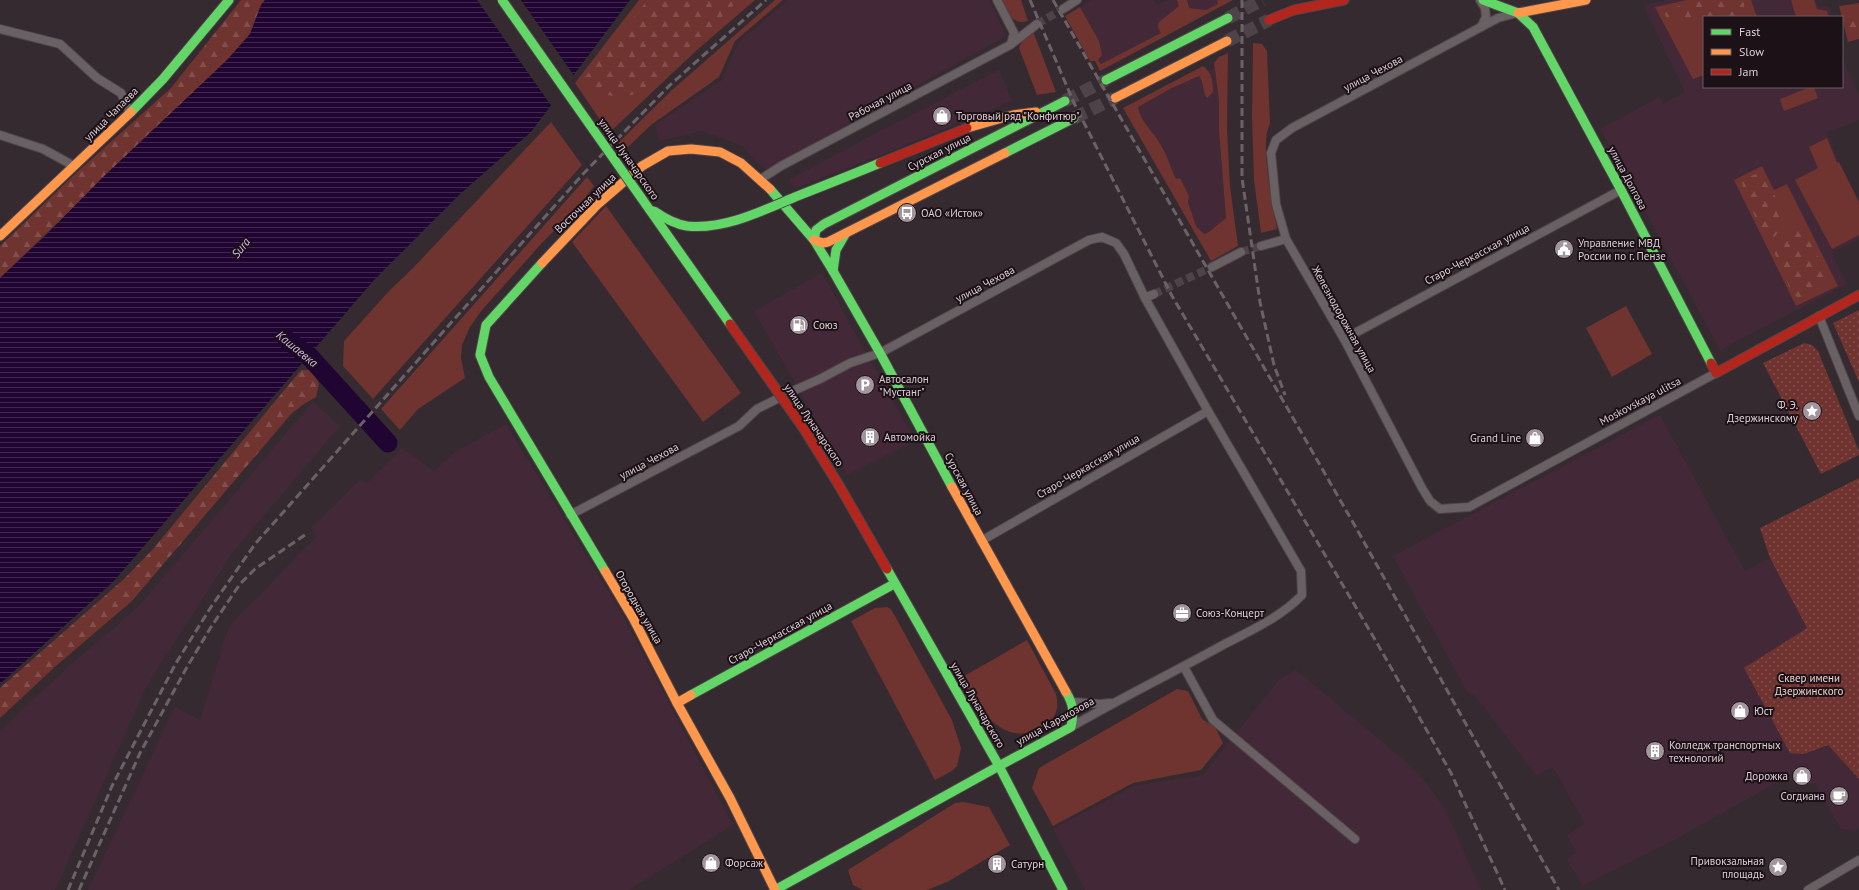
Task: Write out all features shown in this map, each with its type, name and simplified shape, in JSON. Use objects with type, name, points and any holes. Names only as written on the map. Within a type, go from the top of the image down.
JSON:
[{"type":"main road","name":"улица Чапаева","points":[[0,236],[130,113],[162,79],[229,0]]},
{"type":"main road","name":"улица Луначарского","points":[[502,0],[804,429],[840,487],[999,766],[1063,890]]},
{"type":"main road","points":[[1269,20],[1294,10],[1344,0]]},
{"type":"main road","points":[[1482,0],[1518,13],[1586,0]]},
{"type":"main road","name":"улица Долгова","points":[[1511,0],[1518,13],[1533,27],[1621,190],[1716,373]]},
{"type":"main road","points":[[1106,80],[1228,18]]},
{"type":"main road","points":[[1115,98],[1228,41]]},
{"type":"main road","name":"Сурская улица","points":[[798,222],[811,226],[824,224],[1065,101]]},
{"type":"main road","points":[[645,203],[663,219],[686,226],[709,226],[746,217],[967,128],[1013,115],[1046,111]]},
{"type":"main road","points":[[824,224],[816,230],[814,240],[823,243],[828,242],[1074,118]]},
{"type":"main road","name":"Восточная улица","points":[[482,340],[486,325],[598,204],[642,166],[668,151],[680,149],[705,149],[720,152],[741,163],[774,192],[814,240],[833,271]]},
{"type":"main road","points":[[833,271],[835,253],[841,239],[847,232]]},
{"type":"main road","name":"Сурская улица","points":[[833,271],[880,353],[981,541],[1072,702],[1074,714],[1071,727]]},
{"type":"main road","name":"Moskovskaya ulitsa","points":[[1716,373],[1859,295]]},
{"type":"main road","name":"Огородная улица","points":[[482,340],[480,355],[489,377],[570,515],[633,618],[677,703],[730,798],[775,890]]},
{"type":"main road","name":"Старо-Черкасская улица","points":[[677,703],[894,584]]},
{"type":"main road","name":"улица Каракозова","points":[[775,890],[1071,727]]},
{"type":"street","points":[[998,0],[1014,33],[1010,45]]},
{"type":"street","points":[[1063,9],[1077,0]]},
{"type":"street","points":[[1481,27],[1486,17],[1482,0]]},
{"type":"street","name":"улица Чехова","points":[[1276,140],[1292,128],[1498,18],[1518,13]]},
{"type":"street","name":"Рабочая улица","points":[[761,179],[781,166],[1010,45],[1037,24]]},
{"type":"street","points":[[0,29],[60,44],[97,78],[120,93],[130,113]]},
{"type":"street","points":[[0,135],[43,149],[74,166]]},
{"type":"street","name":"Железнодорожная улица","points":[[1276,140],[1271,153],[1276,204],[1286,239],[1344,339],[1430,501]]},
{"type":"street","name":"Старо-Черкасская улица","points":[[1344,339],[1621,190]]},
{"type":"street","name":"улица Чехова","points":[[570,515],[739,426],[757,409],[820,379],[850,362],[880,353],[1089,240],[1102,237],[1116,243],[1124,254],[1145,298]]},
{"type":"street","points":[[1261,246],[1286,239]]},
{"type":"street","points":[[1212,267],[1241,252]]},
{"type":"street","points":[[1154,294],[1145,298],[1208,411]]},
{"type":"street","points":[[1819,316],[1859,416]]},
{"type":"street","name":"Moskovskaya ulitsa","points":[[1430,501],[1440,509],[1469,507],[1716,373]]},
{"type":"street","name":"Старо-Черкасская улица","points":[[981,541],[1208,411]]},
{"type":"street","name":"улица Каракозова","points":[[1071,727],[1115,702],[1260,626],[1293,604],[1302,595],[1301,571],[1208,411]]},
{"type":"street","points":[[1184,667],[1213,720],[1355,839]]},
{"type":"street","points":[[1072,702],[1101,704],[1115,702]]},
{"type":"street","points":[[1808,890],[1859,860]]},
{"type":"shaded area","points":[[788,0],[989,0],[1006,36],[765,170],[742,146],[702,131],[659,141],[655,125],[722,80],[739,42]]},
{"type":"shaded area","points":[[1091,0],[1153,0],[1157,5],[1168,0],[1217,0],[1218,4],[1100,65],[1098,60],[1099,41],[1080,7]]},
{"type":"shaded area","points":[[1667,0],[1816,0],[1818,5],[1830,8],[1832,16],[1703,16],[1703,88],[1843,88],[1843,58],[1859,96],[1859,120],[1827,133],[1839,162],[1859,202],[1859,239],[1832,253],[1847,284],[1720,350],[1601,129],[1659,97],[1663,104],[1685,92],[1644,5]]},
{"type":"shaded area","points":[[1215,68],[1219,100],[1219,131],[1226,219],[1204,234],[1196,226],[1188,202],[1189,196],[1180,178],[1176,180],[1162,146],[1149,129],[1139,112],[1138,106]]},
{"type":"shaded area","name":"Торговый ряд \"Конфитюр\"","points":[[999,70],[1012,101],[889,152],[795,188],[789,180],[880,131]]},
{"type":"shaded area","points":[[822,273],[915,441],[847,475],[754,311]]},
{"type":"shaded area","points":[[313,402],[340,426],[232,553],[147,685],[55,890],[0,890],[0,731],[68,667],[138,607]]},
{"type":"shaded area","points":[[1660,415],[1745,571],[1770,558],[1807,628],[1745,668],[1804,754],[1828,745],[1859,779],[1859,829],[1855,831],[1841,829],[1815,783],[1799,787],[1792,774],[1674,840],[1583,886],[1566,858],[1577,853],[1567,835],[1585,824],[1553,767],[1536,775],[1476,697],[1466,690],[1393,556]]},
{"type":"shaded area","points":[[506,424],[623,616],[733,825],[629,890],[88,890],[175,707],[200,720],[229,626],[316,537],[312,527],[360,480],[368,483],[402,448],[434,471],[455,452]]},
{"type":"shaded area","points":[[1296,670],[1406,762],[1427,784],[1445,809],[1481,890],[1085,890],[1053,829],[1134,786],[1203,775],[1279,680]]},
{"type":"green space","points":[[241,0],[265,0],[261,5],[250,34],[228,59],[0,278],[0,246],[76,173],[171,88]]},
{"type":"green space","points":[[639,0],[755,0],[697,50],[609,133],[575,83]]},
{"type":"green space","points":[[648,0],[732,0],[733,6],[667,71],[639,92],[622,97],[604,94],[587,85],[582,81]]},
{"type":"green space","points":[[775,0],[783,0],[735,41],[719,77],[651,125],[625,150],[618,143],[672,90]]},
{"type":"green space","points":[[1001,0],[1021,0],[1028,21],[1018,22],[1014,20],[1008,13]]},
{"type":"green space","points":[[1177,0],[1187,0],[1189,8],[1206,10],[1218,4],[1217,0],[1233,0],[1100,71],[1095,61],[1090,61],[1065,16],[1080,7],[1099,41],[1102,55],[1098,60],[1101,64],[1161,33],[1158,27],[1159,22],[1179,6]]},
{"type":"green space","points":[[1687,0],[1751,0],[1757,16],[1703,16],[1703,75],[1693,79],[1655,7]]},
{"type":"green space","points":[[1704,0],[1741,0],[1744,3],[1744,11],[1741,16],[1703,16],[1703,22],[1696,19],[1671,22],[1668,21],[1665,14],[1668,9]]},
{"type":"green space","points":[[1791,0],[1814,0],[1817,9],[1827,11],[1829,16],[1796,16]]},
{"type":"green space","points":[[1859,3],[1859,39],[1848,42],[1843,16],[1842,16],[1839,6]]},
{"type":"green space","points":[[1859,7],[1859,31],[1850,31],[1845,19],[1853,9]]},
{"type":"green space","points":[[1033,31],[1056,92],[1037,95],[1019,48],[1024,38]]},
{"type":"green space","points":[[1253,43],[1262,44],[1267,51],[1270,124],[1267,133],[1266,159],[1277,229],[1261,233],[1254,180],[1252,117]]},
{"type":"green space","points":[[1228,53],[1227,130],[1230,186],[1238,246],[1211,261],[1123,108],[1203,66],[1206,68],[1210,74],[1213,92],[1207,98],[1199,76],[1170,89],[1138,107],[1142,118],[1164,151],[1176,179],[1180,178],[1189,196],[1188,202],[1196,226],[1204,234],[1209,232],[1226,218],[1219,131],[1219,100],[1214,63],[1219,57]]},
{"type":"green space","points":[[1808,88],[1814,88],[1818,98],[1784,111],[1780,99]]},
{"type":"green space","points":[[551,122],[582,165],[373,399],[343,366],[344,341],[390,290],[413,268]]},
{"type":"green space","points":[[1827,138],[1837,163],[1839,162],[1859,202],[1859,235],[1832,249],[1795,180],[1818,168],[1809,147]]},
{"type":"green space","points":[[1762,166],[1774,190],[1787,184],[1838,286],[1796,306],[1734,180]]},
{"type":"green space","points":[[1756,174],[1761,175],[1780,205],[1782,218],[1776,236],[1771,239],[1763,235],[1743,187],[1742,182],[1744,179]]},
{"type":"green space","points":[[587,177],[594,186],[582,202],[542,243],[482,310],[470,327],[462,345],[461,358],[465,378],[418,409],[400,430],[381,409]]},
{"type":"green space","points":[[606,206],[741,393],[703,422],[572,242]]},
{"type":"green space","points":[[1799,229],[1804,229],[1808,232],[1828,281],[1826,287],[1820,291],[1797,297],[1791,291],[1772,247],[1777,240]]},
{"type":"green space","points":[[1626,306],[1652,354],[1612,377],[1586,328]]},
{"type":"green space","points":[[1859,310],[1859,382],[1833,323]]},
{"type":"green space","points":[[1804,343],[1812,345],[1818,351],[1859,451],[1859,455],[1821,474],[1763,363]]},
{"type":"green space","points":[[301,370],[312,370],[319,384],[316,397],[292,413],[132,601],[57,665],[0,718],[0,688],[124,579],[153,549]]},
{"type":"green space","name":"Сквер имени Дзержинского","points":[[1859,478],[1859,779],[1828,745],[1804,754],[1790,753],[1744,668],[1807,628],[1770,558],[1760,528]]},
{"type":"green space","points":[[887,607],[891,609],[952,720],[961,748],[957,766],[952,771],[935,780],[851,621],[875,608]]},
{"type":"green space","points":[[1027,640],[1056,694],[1057,707],[1055,715],[1046,724],[1033,731],[1026,733],[1015,733],[1004,730],[986,716],[959,679]]},
{"type":"green space","points":[[1177,689],[1188,691],[1202,719],[1215,727],[1223,743],[1201,770],[1133,783],[1053,826],[1032,788],[1039,768]]},
{"type":"green space","points":[[963,802],[989,807],[1010,845],[947,882],[927,890],[863,890],[853,885],[848,870],[955,803]]},
{"type":"water","name":"Sura","points":[[265,0],[630,0],[531,132],[460,194],[375,279],[113,582],[0,684],[0,278],[45,236],[102,178],[228,59],[250,34],[261,5]]},
{"type":"pier","points":[[477,0],[521,0],[575,77],[552,107]]},
{"type":"waterway","name":"Кашаевка","points":[[287,340],[309,356],[388,443]]},
{"type":"tunnel","points":[[1228,18],[1262,0]]},
{"type":"tunnel","points":[[1037,24],[1063,9]]},
{"type":"tunnel","points":[[1227,41],[1269,20]]},
{"type":"tunnel","points":[[1065,101],[1106,80]]},
{"type":"tunnel","points":[[1074,118],[1115,98]]},
{"type":"tunnel","points":[[1241,252],[1261,246]]},
{"type":"tunnel","points":[[1154,294],[1212,267]]},
{"type":"railway","points":[[68,890],[112,786],[176,663],[211,607],[255,544],[583,174],[670,85],[766,0]]},
{"type":"railway","points":[[1030,0],[1074,103],[1172,296],[1377,643],[1451,773],[1505,890]]},
{"type":"railway","points":[[1053,0],[1355,526],[1559,890]]},
{"type":"railway","points":[[1242,0],[1242,178],[1260,302],[1274,365],[1285,395]]},
{"type":"railway","points":[[79,890],[140,753],[187,667],[211,627],[240,584],[255,569],[305,535]]},
{"type":"traffic: fast","points":[[131,112],[163,79],[229,0]]},
{"type":"traffic: fast","points":[[502,0],[730,324]]},
{"type":"traffic: fast","points":[[1483,0],[1518,13]]},
{"type":"traffic: fast","points":[[1518,13],[1533,27],[1621,190],[1711,363]]},
{"type":"traffic: fast","points":[[1106,80],[1228,18]]},
{"type":"traffic: fast","points":[[814,240],[816,230],[824,224],[1065,101]]},
{"type":"traffic: fast","points":[[1005,153],[1074,118]]},
{"type":"traffic: fast","points":[[654,211],[678,224],[687,226],[715,225],[756,213],[880,163]]},
{"type":"traffic: fast","points":[[770,189],[814,240],[833,271],[880,353],[952,487]]},
{"type":"traffic: fast","points":[[833,271],[836,250],[846,233]]},
{"type":"traffic: fast","points":[[542,263],[486,325],[480,355],[489,377],[605,571]]},
{"type":"traffic: fast","points":[[887,569],[999,766],[1063,890]]},
{"type":"traffic: fast","points":[[691,695],[894,584]]},
{"type":"traffic: fast","points":[[999,766],[1071,727],[1073,709],[1066,692]]},
{"type":"traffic: fast","points":[[775,890],[999,766]]},
{"type":"traffic: slow","points":[[1518,13],[1586,0]]},
{"type":"traffic: slow","points":[[1115,98],[1227,41]]},
{"type":"traffic: slow","points":[[0,236],[131,112]]},
{"type":"traffic: slow","points":[[967,128],[1013,115],[1036,112]]},
{"type":"traffic: slow","points":[[542,263],[598,204],[642,166],[668,151],[691,149],[720,152],[741,163],[770,189]]},
{"type":"traffic: slow","points":[[814,240],[823,243],[828,242],[1005,153]]},
{"type":"traffic: slow","points":[[952,487],[1066,692]]},
{"type":"traffic: slow","points":[[605,571],[633,618],[677,703],[691,695]]},
{"type":"traffic: slow","points":[[677,703],[730,798],[775,890]]},
{"type":"traffic: jam","points":[[1269,20],[1294,10],[1344,0]]},
{"type":"traffic: jam","points":[[880,163],[967,128]]},
{"type":"traffic: jam","points":[[1711,363],[1716,373],[1859,295]]},
{"type":"traffic: jam","points":[[730,324],[804,429]]},
{"type":"traffic: jam","points":[[804,429],[840,487],[887,569]]},
{"type":"place","name":"Торговый ряд \"Конфитюр\"","points":[[942,116]]},
{"type":"place","name":"ОАО «Исток»","points":[[907,213]]},
{"type":"place","name":"Управление МВД России по г. Пензе","points":[[1564,249]]},
{"type":"place","name":"Союз","points":[[799,325]]},
{"type":"place","name":"Автосалон \"Мустанг\"","points":[[865,385]]},
{"type":"place","name":"Ф. Э. Дзержинскому","points":[[1812,411]]},
{"type":"place","name":"Автомойка","points":[[870,437]]},
{"type":"place","name":"Grand Line","points":[[1535,438]]},
{"type":"place","name":"Союз-Концерт","points":[[1182,613]]},
{"type":"place","name":"Юст","points":[[1740,711]]},
{"type":"place","name":"Колледж транспортных технологий","points":[[1655,751]]},
{"type":"place","name":"Дорожка","points":[[1802,776]]},
{"type":"place","name":"Согдиана","points":[[1839,796]]},
{"type":"place","name":"Форсаж","points":[[711,863]]},
{"type":"place","name":"Сатурн","points":[[997,864]]},
{"type":"place","name":"Привокзальная площадь","points":[[1778,867]]}]
